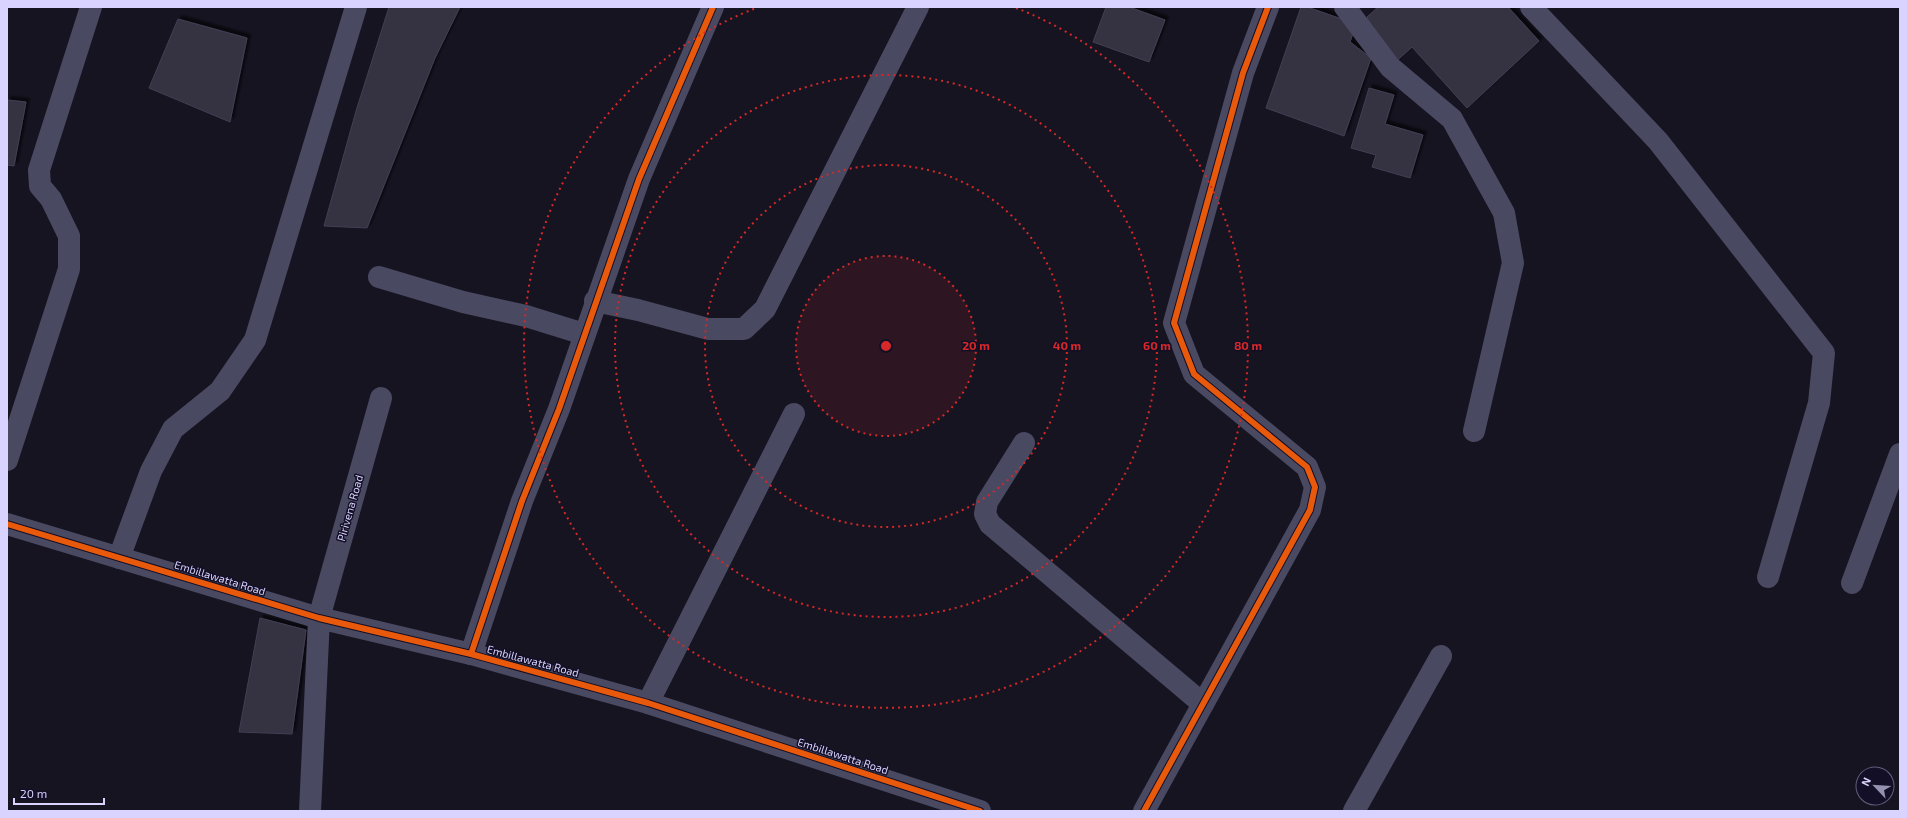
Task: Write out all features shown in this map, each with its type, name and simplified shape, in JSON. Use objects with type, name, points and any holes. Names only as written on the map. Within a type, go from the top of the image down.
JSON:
[{"type":"street","points":[[7,460],[69,270],[69,236],[51,199],[40,186],[39,170],[91,7]]},
{"type":"street","points":[[119,558],[151,471],[173,429],[220,391],[254,340],[356,7]]},
{"type":"street","points":[[471,654],[522,501],[559,409],[595,301],[639,179],[713,7]]},
{"type":"street","points":[[595,301],[638,310],[708,329],[744,329],[765,309],[918,7]]},
{"type":"street","points":[[1144,811],[1310,510],[1315,487],[1308,467],[1194,374],[1174,323],[1243,74],[1268,7]]},
{"type":"street","points":[[1346,7],[1390,67],[1452,119],[1504,213],[1514,263],[1474,431]]},
{"type":"street","points":[[1531,7],[1658,141],[1824,353],[1819,403],[1768,576]]},
{"type":"street","points":[[379,277],[463,302],[526,316],[584,334]]},
{"type":"street","name":"Pirivena Road","points":[[319,618],[380,398]]},
{"type":"street","points":[[648,703],[794,414]]},
{"type":"street","points":[[1024,443],[986,502],[986,514],[990,524],[1203,704]]},
{"type":"street","points":[[1852,582],[1900,454]]},
{"type":"street","name":"Embillawatta Road","points":[[7,524],[319,618],[471,654],[648,703],[980,811]]},
{"type":"street","points":[[310,811],[319,618]]},
{"type":"street","points":[[1354,811],[1441,656]]},
{"type":"building","points":[[389,7],[460,7],[435,58],[367,228],[324,226],[356,111]]},
{"type":"building","points":[[1106,7],[1129,7],[1165,20],[1149,62],[1093,42]]},
{"type":"building","points":[[1301,7],[1307,7],[1356,24],[1350,42],[1371,58],[1344,136],[1266,108]]},
{"type":"building","points":[[1378,7],[1508,7],[1539,41],[1467,108],[1412,47],[1391,66],[1367,17]]},
{"type":"building","points":[[178,19],[247,38],[230,122],[149,88]]},
{"type":"building","points":[[1369,88],[1394,95],[1385,124],[1423,135],[1410,178],[1372,167],[1376,155],[1351,148]]},
{"type":"building","points":[[7,100],[26,102],[14,166],[7,165]]},
{"type":"building","points":[[260,618],[306,630],[292,734],[239,732]]},
{"type":"cycle path","points":[[471,654],[522,501],[559,409],[639,179],[713,7]]},
{"type":"cycle path","points":[[1144,811],[1310,510],[1315,487],[1307,467],[1194,374],[1174,323],[1243,73],[1268,7]]},
{"type":"cycle path","points":[[7,524],[319,618],[471,654],[648,703],[980,811]]}]
